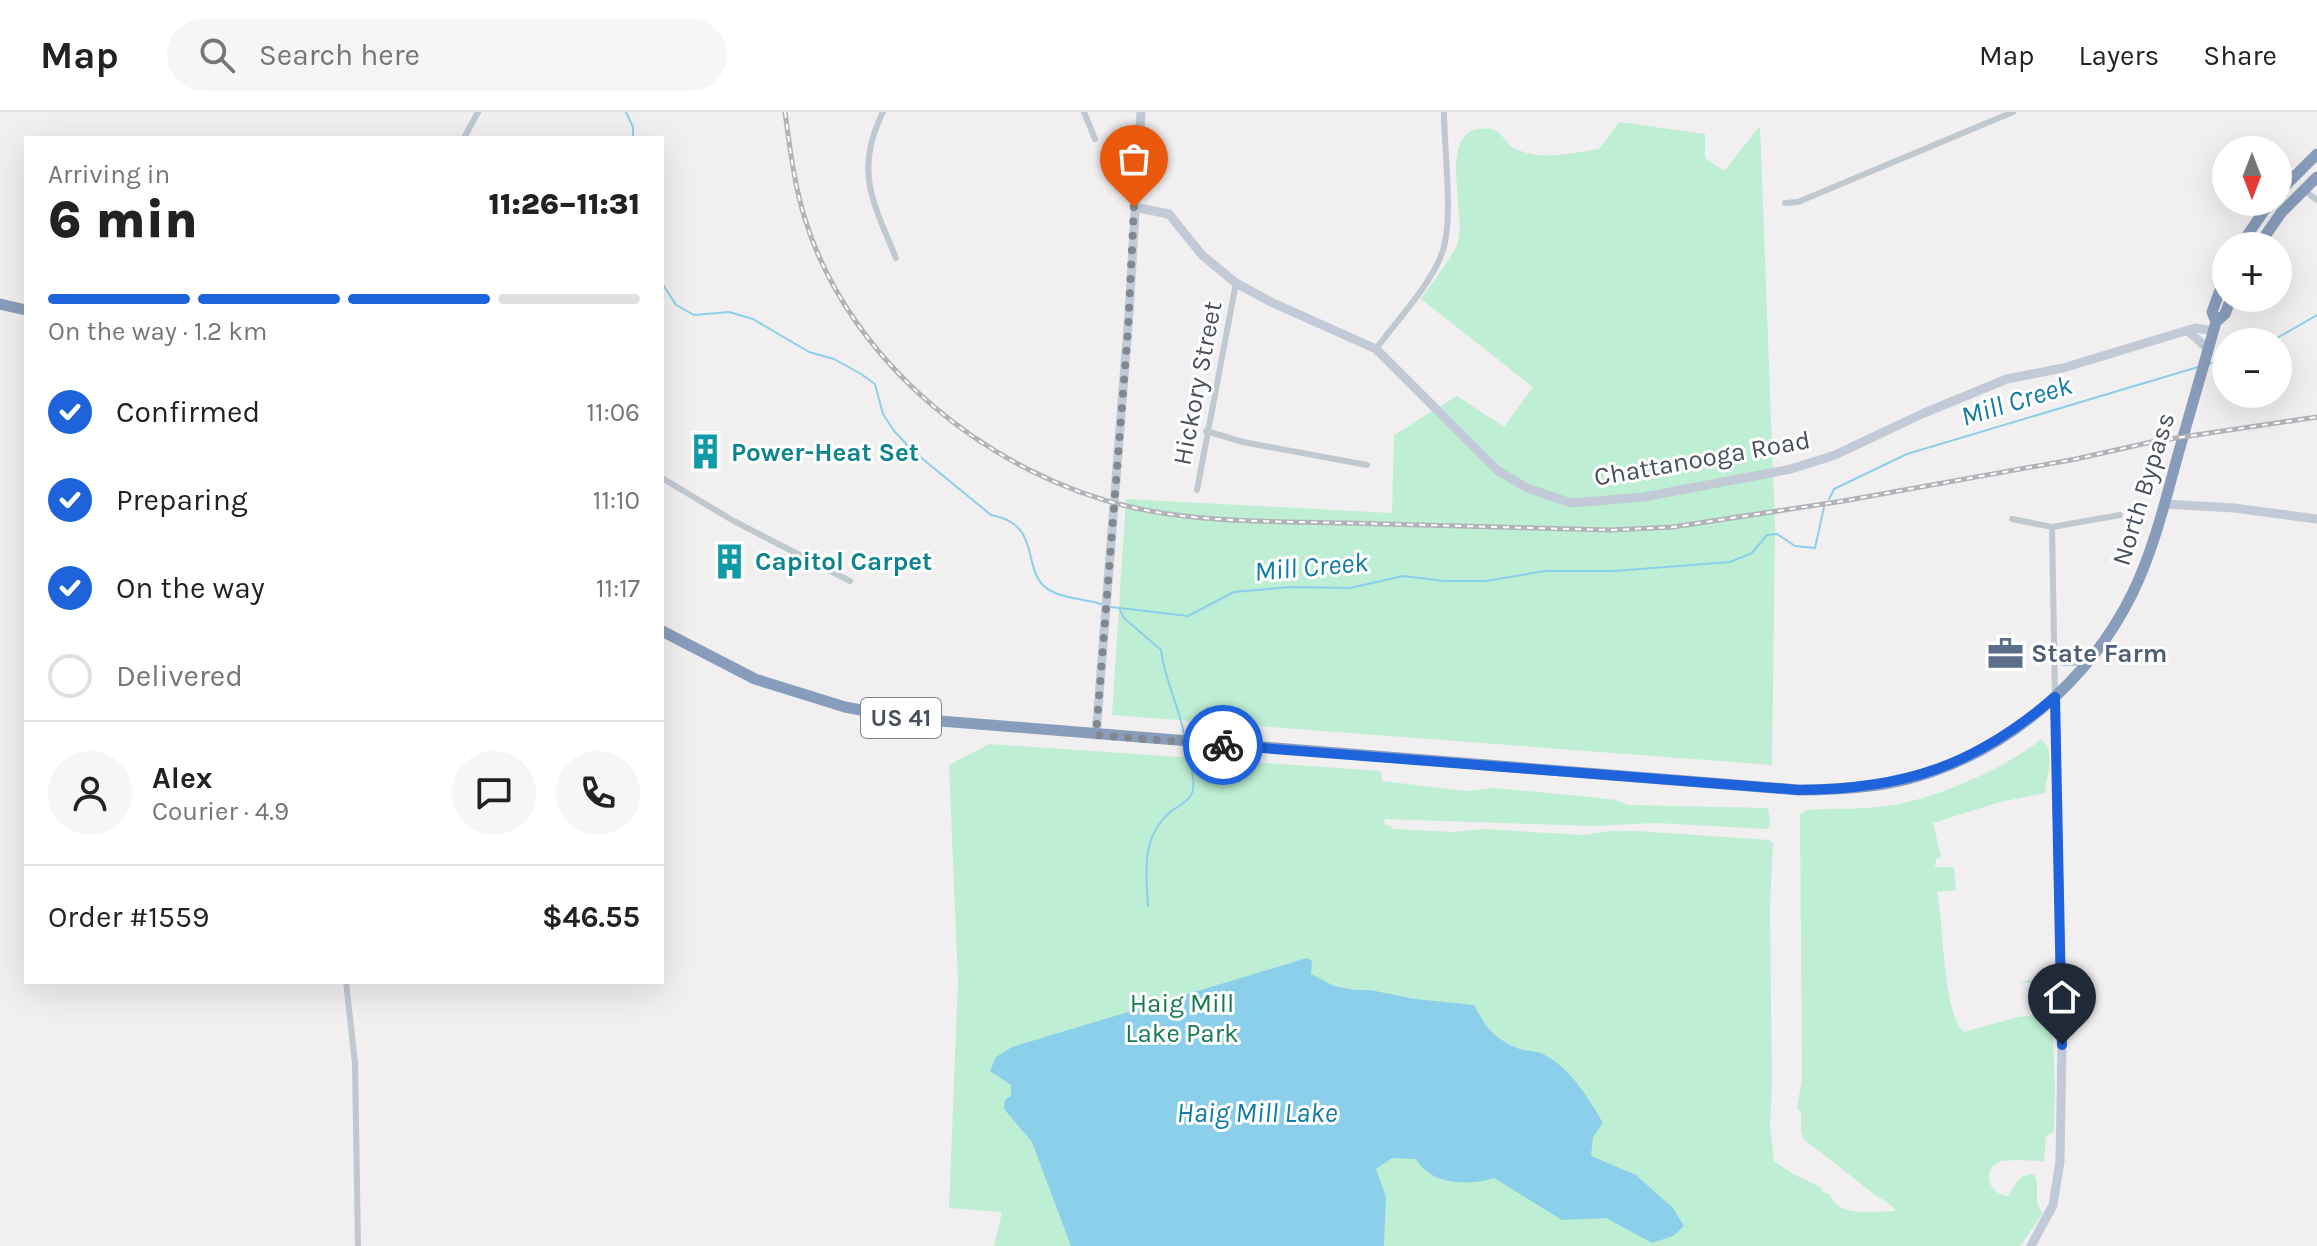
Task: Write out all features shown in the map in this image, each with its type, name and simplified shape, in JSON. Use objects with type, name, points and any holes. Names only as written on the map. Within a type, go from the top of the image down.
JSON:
[{"type":"highway","points":[[2292,179],[2317,154]]},
{"type":"highway","points":[[2268,232],[2281,213],[2317,177]]},
{"type":"highway","points":[[0,304],[24,310]]},
{"type":"highway","name":"US 41","points":[[2212,312],[2215,326]]},
{"type":"highway","name":"US 41","points":[[2215,326],[2226,312]]},
{"type":"highway","name":"North Bypass","points":[[664,632],[755,679],[845,707],[903,718],[1799,790],[1855,789],[1928,773],[1987,747],[2055,697],[2104,643],[2138,581],[2165,504],[2215,326]]},
{"type":"main road","points":[[2055,653],[2065,661],[2090,660]]},
{"type":"street","points":[[465,136],[478,112]]},
{"type":"street","points":[[883,112],[872,134],[867,177],[896,258]]},
{"type":"street","points":[[1084,112],[1095,139]]},
{"type":"street","points":[[1096,735],[1129,313],[1141,112]]},
{"type":"street","points":[[1376,349],[1429,278],[1442,253],[1447,224],[1444,112]]},
{"type":"street","points":[[1785,203],[1798,202],[2013,112]]},
{"type":"street","points":[[2304,189],[2317,200]]},
{"type":"street","name":"Chattanooga Road","points":[[1134,207],[1169,214],[1202,255],[1236,283],[1376,349],[1497,470],[1527,488],[1571,503],[1644,497],[1791,469],[1835,455],[1924,413],[2007,379],[2063,368],[2202,327],[2215,326]]},
{"type":"street","name":"Hickory Street","points":[[1197,490],[1236,283]]},
{"type":"street","points":[[2188,331],[2208,349]]},
{"type":"street","points":[[1206,431],[1243,442],[1367,465]]},
{"type":"street","points":[[664,479],[732,520],[850,581]]},
{"type":"street","points":[[2165,504],[2234,508],[2317,519]]},
{"type":"street","points":[[2012,519],[2052,527],[2120,515]]},
{"type":"street","points":[[2031,1246],[2053,1205],[2060,1161],[2062,1045],[2052,527]]},
{"type":"street","points":[[346,984],[355,1063],[358,1246]]},
{"type":"green space","points":[[1619,122],[1705,134],[1705,158],[1724,171],[1760,126],[1775,526],[1772,765],[1112,715],[1126,499],[1392,513],[1394,435],[1457,396],[1504,427],[1533,387],[1421,299],[1458,242],[1456,172],[1457,153],[1463,139],[1473,130],[1491,129],[1511,146],[1524,152],[1545,156],[1566,154],[1599,149]]},
{"type":"green space","name":"Haig Mill Lake Park","points":[[2041,739],[2046,744],[2049,757],[2045,793],[2000,802],[1933,823],[1941,857],[1936,859],[1935,867],[1954,867],[1956,890],[1937,892],[1951,1006],[1964,1032],[2018,1017],[2051,1013],[2050,1010],[2038,1012],[2037,982],[2018,983],[2039,978],[2050,979],[2054,984],[2054,1132],[2046,1136],[2044,1161],[2003,1161],[1994,1165],[1989,1174],[1995,1191],[2008,1196],[2022,1177],[2035,1175],[2038,1204],[2043,1213],[2020,1246],[994,1246],[1002,1212],[949,1208],[958,982],[949,765],[989,744],[1381,771],[1382,781],[1465,791],[1494,788],[1581,796],[1616,800],[1628,805],[1768,808],[1768,829],[1655,823],[1594,826],[1384,819],[1385,825],[1393,829],[1454,832],[1483,829],[1583,835],[1636,831],[1769,840],[1773,843],[1770,1125],[1774,1161],[1820,1187],[1841,1208],[1869,1212],[1896,1211],[1804,1140],[1801,1112],[1797,1109],[1802,1078],[1800,814],[1807,810],[1883,807],[1930,796],[1991,770]]},
{"type":"water","name":"Haig Mill Lake","points":[[1307,958],[1312,961],[1311,974],[1334,986],[1474,1005],[1496,1036],[1517,1048],[1538,1052],[1551,1059],[1577,1083],[1603,1123],[1593,1137],[1591,1156],[1636,1175],[1673,1208],[1684,1226],[1673,1236],[1652,1243],[1606,1218],[1562,1220],[1494,1178],[1474,1182],[1451,1181],[1431,1174],[1416,1159],[1392,1158],[1376,1169],[1386,1197],[1384,1246],[1071,1246],[1032,1142],[1004,1109],[1005,1100],[1011,1096],[1011,1085],[990,1071],[996,1057],[1012,1047]]},
{"type":"waterway","name":"Mill Creek","points":[[626,112],[633,127],[633,136]]},
{"type":"waterway","name":"Mill Creek","points":[[664,286],[676,305],[694,315],[729,312],[753,319],[809,352],[834,359],[875,384],[883,414],[913,451],[991,515],[1019,529],[1042,585],[1058,594],[1101,604]]},
{"type":"waterway","name":"Mill Creek","points":[[2292,329],[2317,315]]},
{"type":"waterway","name":"Mill Creek","points":[[2208,364],[2212,363]]},
{"type":"waterway","name":"Mill Creek","points":[[1829,499],[1834,489],[1907,454],[2198,367]]},
{"type":"waterway","name":"Mill Creek","points":[[1111,607],[1188,616],[1234,592],[1291,587],[1350,588],[1403,576],[1444,581],[1486,581],[1545,571],[1614,571],[1730,562],[1752,553],[1767,535],[1777,534],[1795,546],[1815,548],[1824,507]]},
{"type":"waterway","points":[[1120,610],[1124,618],[1161,650],[1184,734]]},
{"type":"waterway","points":[[1148,906],[1147,856],[1154,834],[1169,813],[1192,793],[1193,776],[1186,745]]},
{"type":"railway","points":[[785,112],[801,206],[826,271],[855,320],[891,365],[932,405],[978,440],[1028,469],[1081,492],[1135,508],[1213,519],[1266,521],[1611,530],[1673,527],[1843,501],[2076,459],[2156,441],[2317,417]]},
{"type":"way so far","points":[[1134,207],[1128,330],[1096,735],[1223,745]]},
{"type":"place","name":"Power-Heat Set","points":[[705,452]]},
{"type":"place","name":"Capitol Carpet","points":[[729,561]]},
{"type":"place","name":"State Farm","points":[[2005,653]]},
{"type":"route","points":[[1223,745],[1799,790],[1855,789],[1952,765],[1987,747],[2055,697],[2062,1045]]}]
